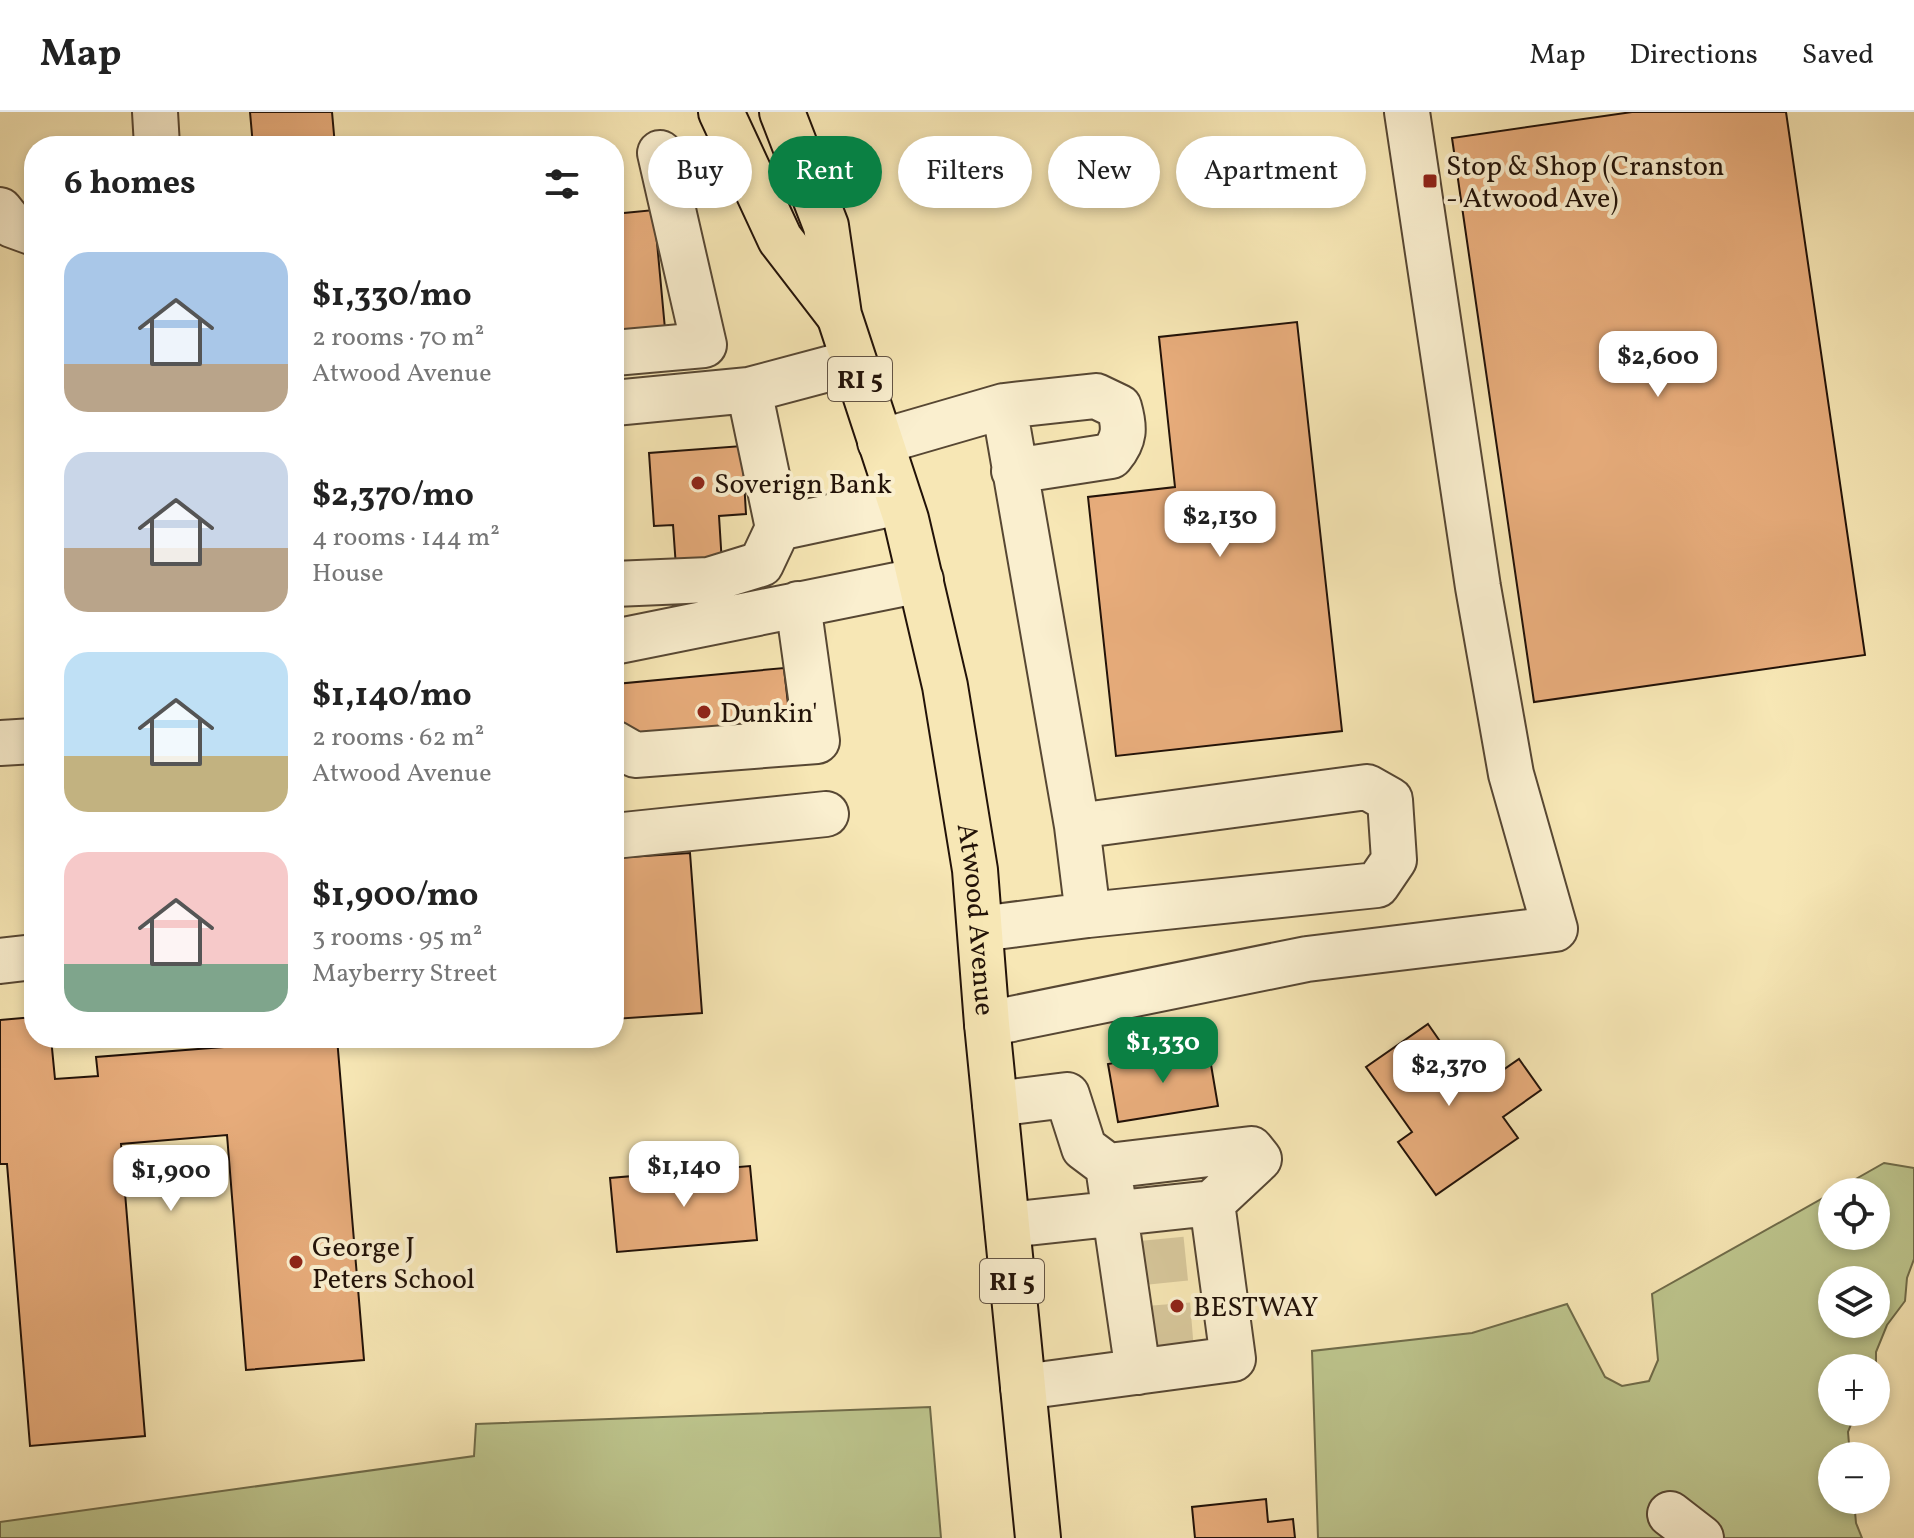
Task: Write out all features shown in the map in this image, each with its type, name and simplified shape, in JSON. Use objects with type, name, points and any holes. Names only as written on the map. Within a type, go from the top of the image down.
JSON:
[{"type":"main road","name":"Atwood Avenue","points":[[782,112],[826,226],[839,315],[900,502],[945,686],[975,870],[987,1024],[1038,1538]]},
{"type":"main road","name":"Atwood Avenue","points":[[729,115],[780,239],[839,315]]},
{"type":"street","points":[[155,112],[156,136]]},
{"type":"street","points":[[987,1024],[1307,959],[1555,929],[1511,774],[1478,587],[1407,112]]},
{"type":"street","points":[[624,352],[704,345],[673,208]]},
{"type":"street","points":[[0,210],[12,225],[24,229]]},
{"type":"street","points":[[624,402],[749,390],[854,362]]},
{"type":"street","points":[[624,584],[709,580],[761,564],[778,528],[749,390]]},
{"type":"street","points":[[880,442],[1004,406],[1096,396],[1119,407],[1125,427],[1123,442],[1111,456],[1014,471]]},
{"type":"street","points":[[1004,406],[1077,826],[1088,915]]},
{"type":"street","points":[[778,528],[900,502]]},
{"type":"street","points":[[624,640],[921,580]]},
{"type":"street","points":[[624,749],[635,755],[817,741],[798,604]]},
{"type":"street","points":[[0,743],[24,742]]},
{"type":"street","points":[[980,929],[1377,885],[1394,860],[1390,800],[1367,787],[1077,826]]},
{"type":"street","points":[[624,835],[826,814]]},
{"type":"street","points":[[0,961],[24,958]]},
{"type":"street","points":[[995,1104],[1067,1095],[1084,1148],[1108,1166],[1251,1149],[1259,1159],[1212,1203],[1007,1225]]},
{"type":"street","points":[[1108,1166],[1116,1214],[1132,1264],[1139,1343]]},
{"type":"street","points":[[1023,1387],[1139,1343],[1233,1359],[1212,1322],[1205,1256],[1212,1203]]},
{"type":"green space","points":[[1884,1163],[1914,1168],[1914,1259],[1907,1278],[1905,1301],[1890,1321],[1890,1266],[1818,1266],[1818,1338],[1882,1338],[1876,1354],[1818,1354],[1818,1426],[1850,1426],[1849,1442],[1818,1442],[1818,1514],[1855,1514],[1862,1538],[1318,1538],[1312,1351],[1472,1333],[1567,1304],[1605,1377],[1622,1386],[1649,1381],[1658,1360],[1652,1294],[1818,1201],[1818,1250],[1890,1250],[1890,1178],[1858,1178]]},
{"type":"green space","points":[[930,1407],[941,1538],[0,1538],[0,1522],[474,1456],[476,1424]]},
{"type":"building","points":[[250,112],[332,112],[334,136],[252,136]]},
{"type":"building","points":[[1632,112],[1786,112],[1865,655],[1534,702],[1452,138]]},
{"type":"building","points":[[654,210],[665,329],[624,333],[624,213]]},
{"type":"building","points":[[1297,322],[1342,731],[1116,756],[1088,497],[1175,487],[1159,337]]},
{"type":"building","name":"Soverign Bank","points":[[742,446],[746,514],[719,516],[722,564],[676,567],[673,525],[654,526],[649,453]]},
{"type":"building","name":"Dunkin'","points":[[784,668],[792,740],[625,753],[624,683]]},
{"type":"building","points":[[690,853],[702,1013],[624,1018],[624,857]]},
{"type":"building","name":"George J Peters School","points":[[24,1018],[24,1048],[52,1048],[55,1079],[98,1076],[96,1057],[210,1048],[338,1048],[364,1360],[246,1370],[227,1135],[121,1144],[145,1436],[30,1446],[7,1164],[0,1164],[0,1020]]},
{"type":"building","points":[[1428,1024],[1474,1090],[1519,1059],[1541,1090],[1503,1117],[1518,1138],[1436,1195],[1398,1142],[1412,1132],[1366,1067]]},
{"type":"building","points":[[1208,1047],[1218,1106],[1118,1122],[1108,1064]]},
{"type":"building","points":[[750,1166],[757,1240],[617,1252],[610,1178]]},
{"type":"building","points":[[1266,1499],[1268,1522],[1293,1519],[1295,1538],[1195,1538],[1192,1507]]},
{"type":"tunnel","points":[[1142,1263],[1191,1258]]},
{"type":"tunnel","points":[[1148,1328],[1197,1324]]},
{"type":"place","name":"Stop & Shop (Cranston - Atwood Ave)","points":[[1430,181]]},
{"type":"place","name":"Soverign Bank","points":[[698,483]]},
{"type":"place","name":"Dunkin'","points":[[704,712]]},
{"type":"place","name":"George J Peters School","points":[[296,1262]]},
{"type":"place","name":"BESTWAY","points":[[1177,1306]]}]
